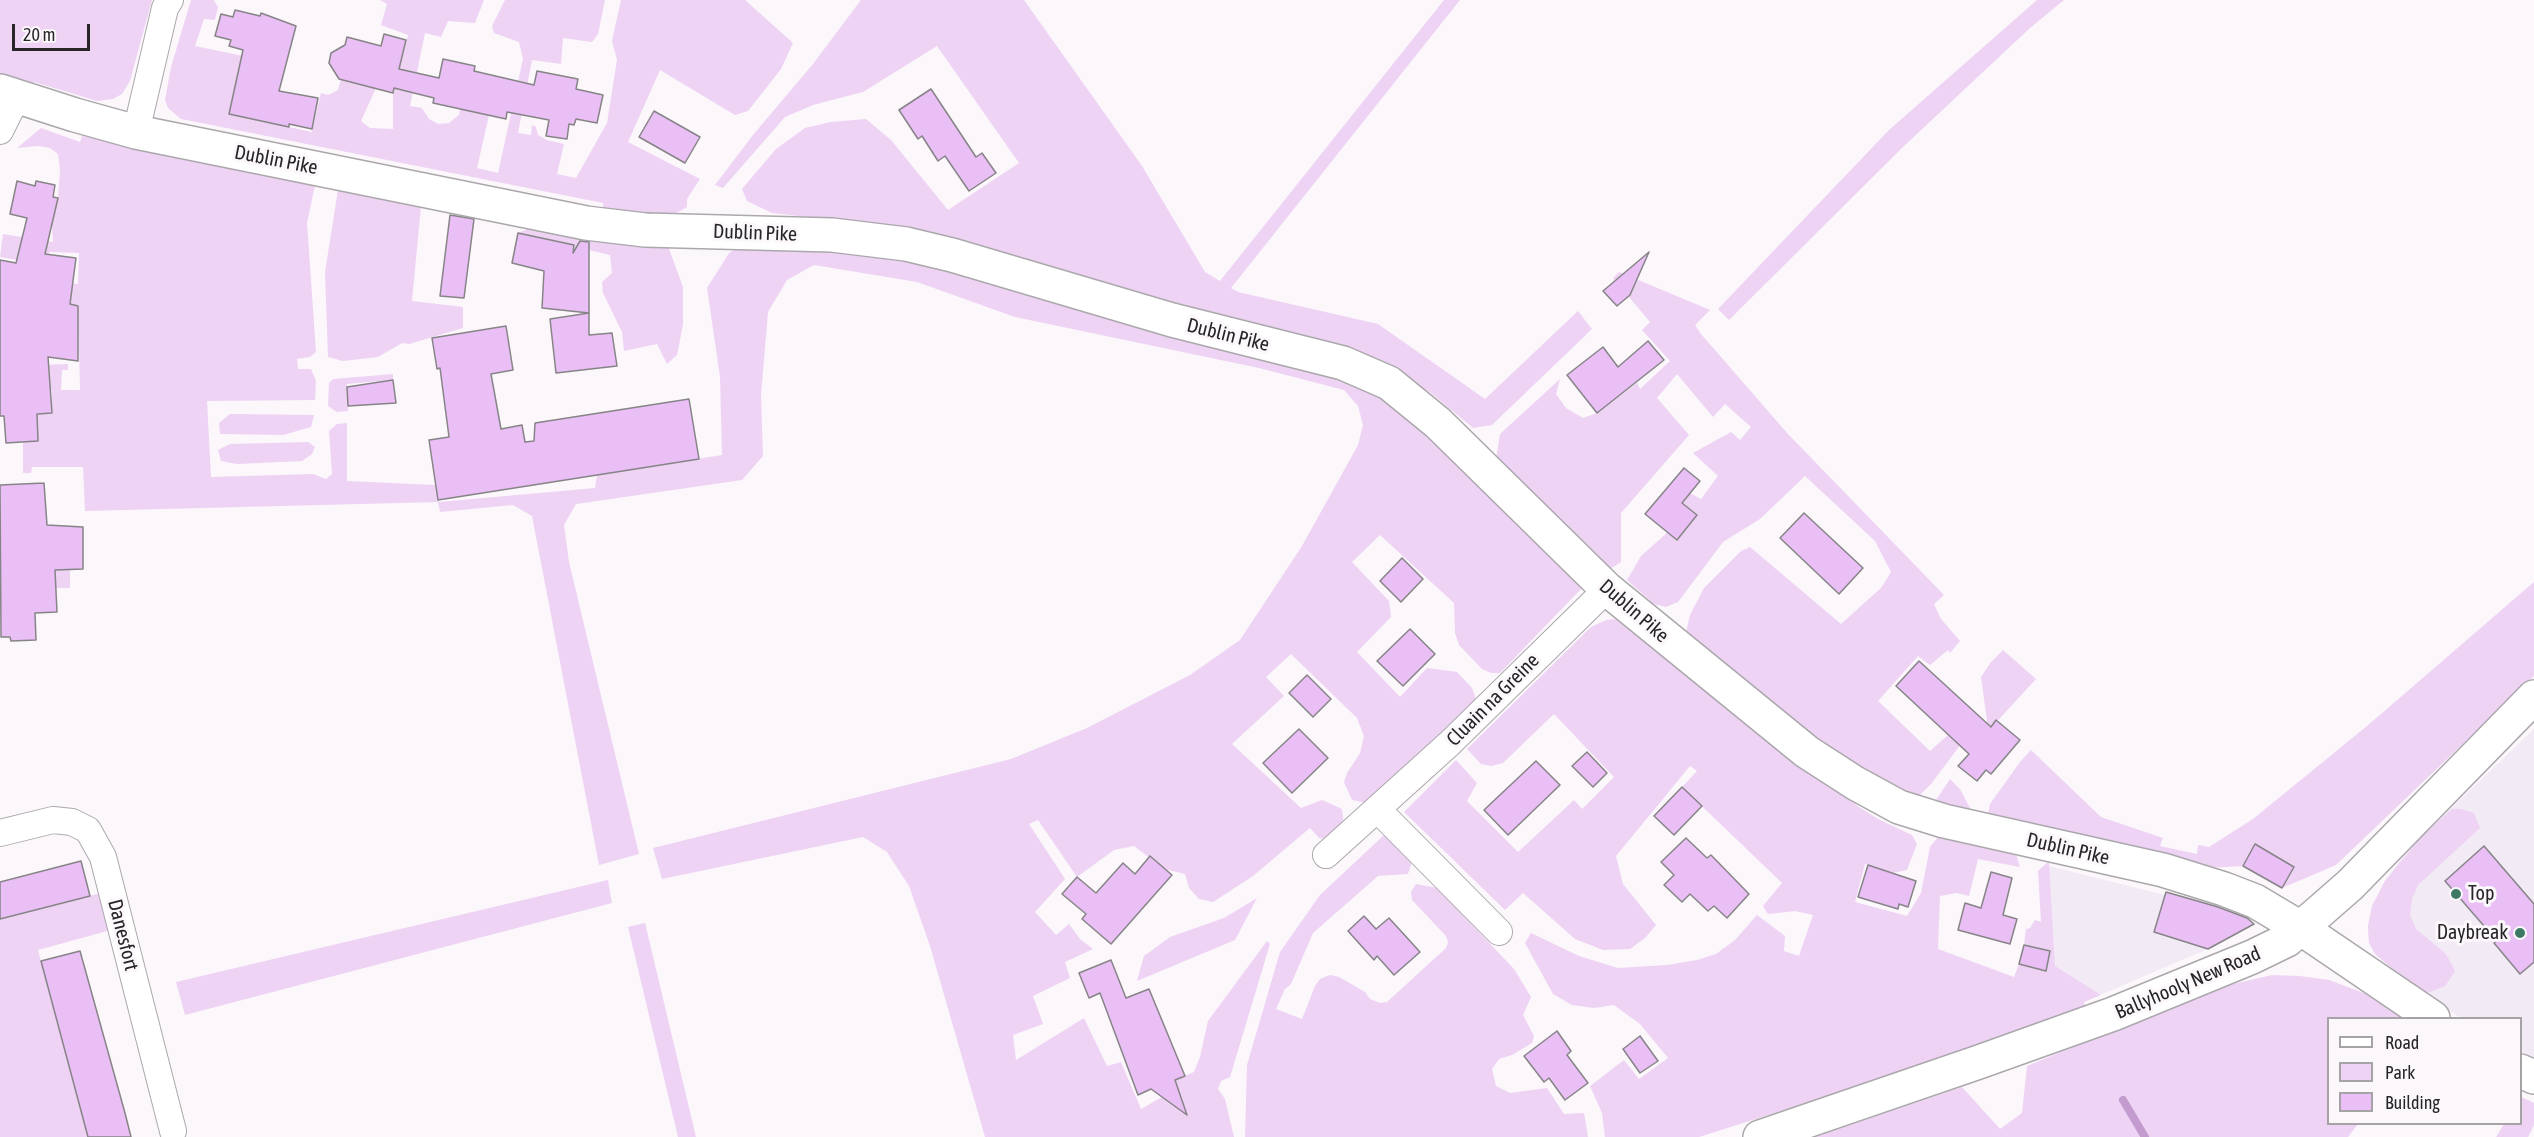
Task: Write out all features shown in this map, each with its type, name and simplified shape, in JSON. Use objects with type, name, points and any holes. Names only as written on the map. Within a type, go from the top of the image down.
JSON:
[{"type":"street","points":[[136,132],[165,9],[170,0]]},
{"type":"street","points":[[0,131],[8,94]]},
{"type":"street","name":"Dublin Pike","points":[[8,94],[136,132],[586,223],[645,230],[832,235],[906,244],[952,255],[1172,320],[1343,363],[1389,383],[1438,423],[1607,589],[1808,752],[1855,783],[1899,807],[1944,821],[2133,863],[2255,901],[2302,929],[2432,1017]]},
{"type":"street","name":"Cluain na Greine","points":[[1326,855],[1450,743],[1607,589]]},
{"type":"street","name":"Ballyhooly New Road","points":[[1760,1137],[2145,1002],[2287,940],[2302,929],[2413,822],[2534,697]]},
{"type":"street","points":[[1377,809],[1498,932]]},
{"type":"street","name":"Danesfort","points":[[0,833],[53,820],[72,822],[88,830],[103,857],[173,1131]]},
{"type":"shaded area","name":"Top","points":[[2534,729],[2534,1059],[2522,1053],[2522,1017],[2459,1017],[2409,984],[2375,954],[2369,943],[2368,926],[2372,906],[2385,881],[2400,860]]},
{"type":"shaded area","points":[[2049,866],[2165,895],[2166,892],[2193,900],[2196,893],[2245,909],[2254,924],[2210,948],[2058,1013]]},
{"type":"green space","points":[[0,0],[152,0],[130,81],[122,94],[113,99],[97,101],[34,82],[31,90],[0,78]]},
{"type":"green space","points":[[191,0],[214,0],[218,7],[215,20],[204,19],[195,46],[258,59],[230,114],[312,132],[321,93],[328,95],[338,90],[341,79],[376,88],[361,121],[370,128],[393,129],[393,93],[408,35],[381,25],[387,4],[380,0],[484,0],[475,23],[448,21],[441,37],[425,33],[410,106],[422,108],[429,119],[438,124],[449,123],[459,115],[460,109],[489,115],[477,168],[498,173],[523,59],[519,42],[494,33],[492,26],[505,0],[605,0],[598,34],[592,42],[563,38],[561,64],[532,60],[518,133],[531,135],[532,125],[536,127],[538,135],[564,144],[557,174],[576,178],[607,123],[617,60],[612,41],[621,0],[745,0],[793,43],[781,69],[748,111],[735,115],[660,70],[628,142],[700,179],[687,199],[687,207],[671,216],[603,212],[603,203],[181,119],[168,108],[165,100],[171,67]]},
{"type":"green space","points":[[861,0],[1024,0],[1142,166],[1205,272],[1220,281],[1444,0],[1460,0],[1231,288],[1238,292],[1378,324],[1485,399],[1578,311],[1592,329],[1492,425],[1473,428],[1431,393],[1369,355],[843,221],[772,213],[747,201],[742,189],[776,149],[805,128],[831,122],[866,119],[891,140],[948,210],[1019,163],[937,46],[863,92],[813,105],[785,117],[723,188],[715,185],[753,135],[813,64]]},
{"type":"green space","points":[[2037,0],[2064,0],[2030,28],[1903,147],[1729,320],[1718,309],[1889,130]]},
{"type":"green space","points":[[41,128],[80,142],[82,136],[279,174],[315,185],[307,223],[316,352],[310,357],[297,359],[298,369],[311,369],[316,381],[315,400],[207,401],[211,477],[313,474],[326,479],[332,474],[329,431],[337,424],[347,423],[347,481],[436,485],[439,502],[595,488],[597,475],[722,455],[720,377],[707,288],[729,253],[738,247],[783,245],[900,255],[1287,359],[1373,391],[1402,410],[1583,587],[1500,673],[1491,673],[1482,669],[1459,645],[1455,633],[1454,603],[1380,535],[1352,562],[1389,601],[1391,617],[1357,652],[1400,697],[1427,668],[1457,672],[1472,688],[1476,699],[1367,803],[1352,800],[1344,782],[1360,753],[1364,736],[1357,718],[1291,654],[1266,677],[1284,696],[1232,744],[1301,808],[1322,800],[1342,809],[1344,827],[1326,839],[1319,838],[1310,828],[1253,876],[1213,902],[1199,899],[1189,888],[1185,874],[1164,869],[1134,846],[1114,850],[1077,877],[1038,820],[1029,824],[1065,879],[1035,912],[1056,935],[1069,924],[1080,939],[1093,949],[1065,962],[1070,978],[1033,996],[1043,1024],[1013,1035],[1016,1060],[1084,1018],[1107,1066],[1121,1062],[1141,1109],[1162,1097],[1171,1100],[1175,1080],[1194,1072],[1200,1057],[1208,1021],[1267,941],[1270,944],[1230,1077],[1221,1081],[1218,1089],[1225,1099],[1234,1137],[985,1137],[930,946],[909,886],[887,852],[863,837],[662,879],[653,848],[1011,759],[1087,728],[1190,675],[1240,640],[1302,546],[1358,445],[1363,425],[1358,406],[1344,390],[1259,368],[1015,317],[917,282],[814,265],[787,280],[768,312],[761,395],[763,456],[742,480],[576,504],[564,525],[569,562],[639,854],[599,865],[532,516],[513,505],[440,512],[438,502],[85,511],[83,467],[32,467],[31,473],[23,473],[23,442],[38,441],[37,414],[52,413],[52,390],[41,390],[40,365],[68,364],[68,370],[62,370],[61,390],[80,390],[78,306],[66,304],[46,265],[0,257],[3,234],[53,242],[52,224],[58,198],[60,170],[58,154],[50,148],[38,146],[17,148]],"holes":[[[49,252],[79,253],[78,284],[68,283],[47,265]]]},
{"type":"green space","points":[[338,190],[421,206],[412,301],[463,307],[463,328],[409,344],[402,343],[378,357],[343,361],[328,357],[325,272]]},
{"type":"green space","points":[[530,228],[668,246],[683,287],[683,324],[677,355],[667,364],[657,344],[624,351],[622,332],[603,293],[602,282],[612,273],[610,255],[518,233]]},
{"type":"green space","points":[[1619,272],[1710,310],[1695,325],[1701,334],[1788,434],[1944,595],[1934,604],[1941,619],[1960,641],[1950,653],[1948,650],[1930,665],[1918,656],[1878,701],[1930,751],[1948,735],[1961,744],[1931,784],[1915,800],[1856,772],[1686,633],[1690,615],[1704,588],[1741,551],[1750,547],[1841,624],[1881,588],[1891,572],[1875,541],[1805,476],[1760,519],[1723,542],[1678,602],[1666,607],[1654,604],[1627,580],[1641,556],[1668,532],[1697,515],[1682,502],[1690,493],[1701,499],[1718,476],[1693,453],[1731,432],[1740,440],[1751,427],[1725,404],[1713,417],[1677,374],[1657,398],[1689,435],[1621,513],[1621,562],[1610,569],[1496,459],[1500,434],[1560,379],[1556,394],[1566,408],[1583,418],[1597,413],[1637,383],[1640,389],[1670,361],[1642,330],[1650,322],[1613,278]]},
{"type":"green space","points":[[393,374],[393,380],[347,384],[348,411],[337,412],[328,406],[329,383],[333,379]]},
{"type":"green space","points":[[230,414],[314,415],[311,427],[283,435],[220,434],[219,423]]},
{"type":"green space","points":[[308,442],[315,447],[312,454],[302,461],[237,464],[221,461],[218,450],[230,444]]},
{"type":"green space","points":[[63,557],[70,571],[70,588],[37,588]]},
{"type":"green space","points":[[2534,582],[2534,676],[2336,865],[2282,888],[2294,867],[2255,844],[2243,866],[2207,868],[1987,819],[1990,804],[2031,750],[2101,817],[2163,838],[2160,846],[2197,854],[2198,845],[2209,847],[2253,819],[2367,726]]},
{"type":"green space","points":[[1615,619],[1859,807],[1912,835],[1917,844],[1907,870],[1893,873],[1865,864],[1855,902],[1907,916],[1921,893],[1930,847],[1938,837],[2016,854],[2020,867],[1978,859],[1969,896],[1957,893],[1940,896],[1938,949],[2014,977],[2019,964],[2045,971],[2050,951],[2024,945],[2026,929],[2030,928],[2035,920],[2041,922],[2038,871],[2049,861],[2055,966],[2101,995],[2084,1002],[2086,1008],[1957,1055],[1699,1137],[1605,1137],[1602,1113],[1590,1086],[1624,1060],[1639,1079],[1668,1058],[1640,1024],[1614,1005],[1594,1008],[1572,1005],[1553,994],[1525,943],[1531,933],[1579,956],[1618,968],[1667,965],[1716,954],[1735,940],[1757,915],[1785,936],[1784,951],[1799,956],[1813,915],[1795,911],[1768,914],[1763,906],[1782,883],[1682,787],[1697,771],[1690,766],[1616,856],[1623,884],[1656,925],[1645,938],[1630,949],[1603,950],[1575,939],[1523,893],[1505,910],[1404,812],[1456,760],[1477,783],[1467,801],[1518,852],[1574,800],[1582,809],[1614,777],[1554,714],[1503,763],[1491,766],[1481,764],[1467,749],[1591,627],[1606,620]]},
{"type":"green space","points":[[2003,650],[2036,679],[1978,742],[1976,738],[1987,721],[1981,677]]},
{"type":"green space","points":[[1950,779],[1960,789],[1971,810],[1932,806]]},
{"type":"green space","points":[[2452,809],[2474,813],[2480,828],[2418,885],[2412,899],[2410,915],[2416,929],[2446,954],[2455,971],[2445,986],[2430,992],[2420,992],[2375,954],[2369,943],[2368,926],[2372,906],[2385,881],[2422,836]]},
{"type":"green space","points":[[1384,835],[1412,862],[1408,874],[1378,876],[1313,933],[1291,984],[1285,989],[1276,1009],[1302,1019],[1315,986],[1320,979],[1330,975],[1339,977],[1365,992],[1370,999],[1380,1003],[1387,1002],[1446,948],[1448,942],[1446,936],[1412,900],[1411,892],[1416,884],[1437,888],[1514,969],[1531,997],[1523,1015],[1534,1036],[1532,1043],[1512,1055],[1499,1059],[1492,1069],[1496,1086],[1510,1093],[1547,1088],[1564,1114],[1584,1113],[1588,1137],[1245,1137],[1247,1065],[1280,952],[1320,895]]},
{"type":"green space","points":[[608,880],[612,903],[185,1015],[176,982]]},
{"type":"green space","points":[[101,893],[111,930],[38,950],[88,1137],[0,1137],[0,919]]},
{"type":"green space","points":[[1257,898],[1235,940],[1137,981],[1144,956],[1170,937],[1224,918]]},
{"type":"green space","points":[[645,923],[696,1137],[678,1137],[628,927]]},
{"type":"green space","points":[[2272,975],[2329,980],[2364,993],[2406,1017],[2327,1017],[2327,1125],[2357,1125],[2348,1137],[1815,1137],[1962,1087],[2000,1129],[2022,1113],[2027,1066],[2212,989]]},
{"type":"green space","points":[[2522,1097],[2534,1103],[2534,1125],[2528,1137],[2496,1137],[2503,1125],[2522,1125]]},
{"type":"building","points":[[235,10],[260,16],[261,13],[296,26],[279,91],[318,98],[312,129],[289,124],[289,127],[229,114],[243,50],[229,46],[231,40],[215,36],[221,14],[233,17]]},
{"type":"building","points":[[384,34],[406,40],[399,69],[439,78],[443,59],[475,66],[474,71],[534,85],[537,71],[578,79],[576,89],[603,95],[597,123],[576,119],[574,125],[569,124],[567,139],[546,136],[549,120],[507,112],[506,119],[433,103],[434,98],[394,88],[393,93],[339,79],[329,63],[331,53],[345,45],[347,37],[381,46]]},
{"type":"building","points":[[931,89],[976,157],[982,153],[996,173],[969,191],[945,156],[938,161],[922,136],[918,139],[899,110]]},
{"type":"building","points":[[654,111],[700,137],[685,163],[639,137]]},
{"type":"building","points":[[17,181],[35,186],[36,181],[55,185],[53,197],[58,198],[45,254],[76,258],[70,304],[78,306],[78,361],[48,357],[52,413],[37,414],[38,441],[6,443],[4,416],[0,416],[0,260],[16,263],[27,218],[10,214]]},
{"type":"building","points":[[450,215],[474,219],[464,298],[440,296]]},
{"type":"building","points":[[518,233],[574,245],[573,253],[580,241],[589,242],[589,313],[542,308],[544,271],[512,263]]},
{"type":"building","points":[[1649,252],[1630,295],[1617,306],[1603,291]]},
{"type":"building","points":[[589,313],[589,335],[612,333],[617,366],[556,373],[550,319]]},
{"type":"building","points":[[506,326],[513,370],[491,374],[501,429],[522,425],[525,442],[534,441],[535,423],[689,399],[699,459],[438,500],[429,440],[449,437],[440,368],[437,369],[432,338]]},
{"type":"building","points":[[1648,341],[1664,360],[1597,413],[1567,375],[1603,347],[1618,367]]},
{"type":"building","points":[[393,380],[396,403],[348,406],[347,387]]},
{"type":"building","points":[[1684,468],[1700,481],[1682,503],[1697,515],[1677,540],[1645,514]]},
{"type":"building","points":[[44,483],[47,525],[83,527],[83,569],[55,570],[57,612],[35,613],[36,640],[11,641],[10,637],[1,637],[0,485]]},
{"type":"building","points":[[1804,513],[1863,568],[1839,594],[1780,538]]},
{"type":"building","points":[[1402,558],[1423,579],[1401,602],[1380,581]]},
{"type":"building","points":[[1410,629],[1435,654],[1403,686],[1377,661]]},
{"type":"building","points":[[1919,661],[1991,727],[1996,720],[2020,740],[1991,774],[1986,770],[1977,781],[1958,766],[1969,754],[1896,686]]},
{"type":"building","points":[[1307,675],[1331,699],[1313,717],[1289,693]]},
{"type":"building","points":[[1299,729],[1328,758],[1292,793],[1263,763]]},
{"type":"building","points":[[1587,752],[1607,773],[1593,787],[1572,766]]},
{"type":"building","points":[[1536,761],[1560,785],[1508,835],[1484,810]]},
{"type":"building","points":[[1682,787],[1702,806],[1674,835],[1654,816]]},
{"type":"building","points":[[1686,838],[1707,858],[1711,855],[1749,894],[1727,918],[1714,906],[1708,911],[1690,894],[1682,902],[1664,885],[1674,875],[1661,862]]},
{"type":"building","points":[[2255,844],[2294,867],[2282,888],[2243,866]]},
{"type":"building","points":[[2484,846],[2534,904],[2534,962],[2520,974],[2494,943],[2497,941],[2445,881]]},
{"type":"building","points":[[1150,856],[1172,875],[1111,944],[1082,919],[1086,914],[1062,894],[1077,877],[1096,893],[1123,863],[1135,874]]},
{"type":"building","points":[[81,861],[90,896],[0,919],[0,882]]},
{"type":"building","points":[[1868,865],[1916,881],[1908,907],[1899,904],[1898,909],[1858,897]]},
{"type":"building","points":[[1991,872],[2012,878],[2003,915],[2017,919],[2010,944],[1958,930],[1965,903],[1981,908]]},
{"type":"building","points":[[2166,892],[2218,907],[2247,918],[2254,924],[2208,949],[2154,932]]},
{"type":"building","points":[[1364,916],[1376,929],[1389,918],[1420,952],[1394,975],[1377,956],[1374,960],[1348,931]]},
{"type":"building","points":[[2024,945],[2050,951],[2046,971],[2019,964]]},
{"type":"building","points":[[80,951],[131,1137],[88,1137],[41,961]]},
{"type":"building","points":[[1111,960],[1126,998],[1149,989],[1185,1076],[1175,1080],[1187,1115],[1151,1089],[1138,1095],[1100,993],[1089,998],[1079,973]]},
{"type":"building","points":[[1557,1031],[1571,1051],[1567,1055],[1588,1083],[1565,1100],[1549,1078],[1544,1082],[1524,1056]]},
{"type":"building","points":[[1640,1036],[1658,1061],[1640,1073],[1623,1049]]},
{"type":"waterway","points":[[2123,1100],[2145,1137]]},
{"type":"place","name":"Top","points":[[2456,894]]},
{"type":"place","name":"Daybreak","points":[[2520,933]]}]
